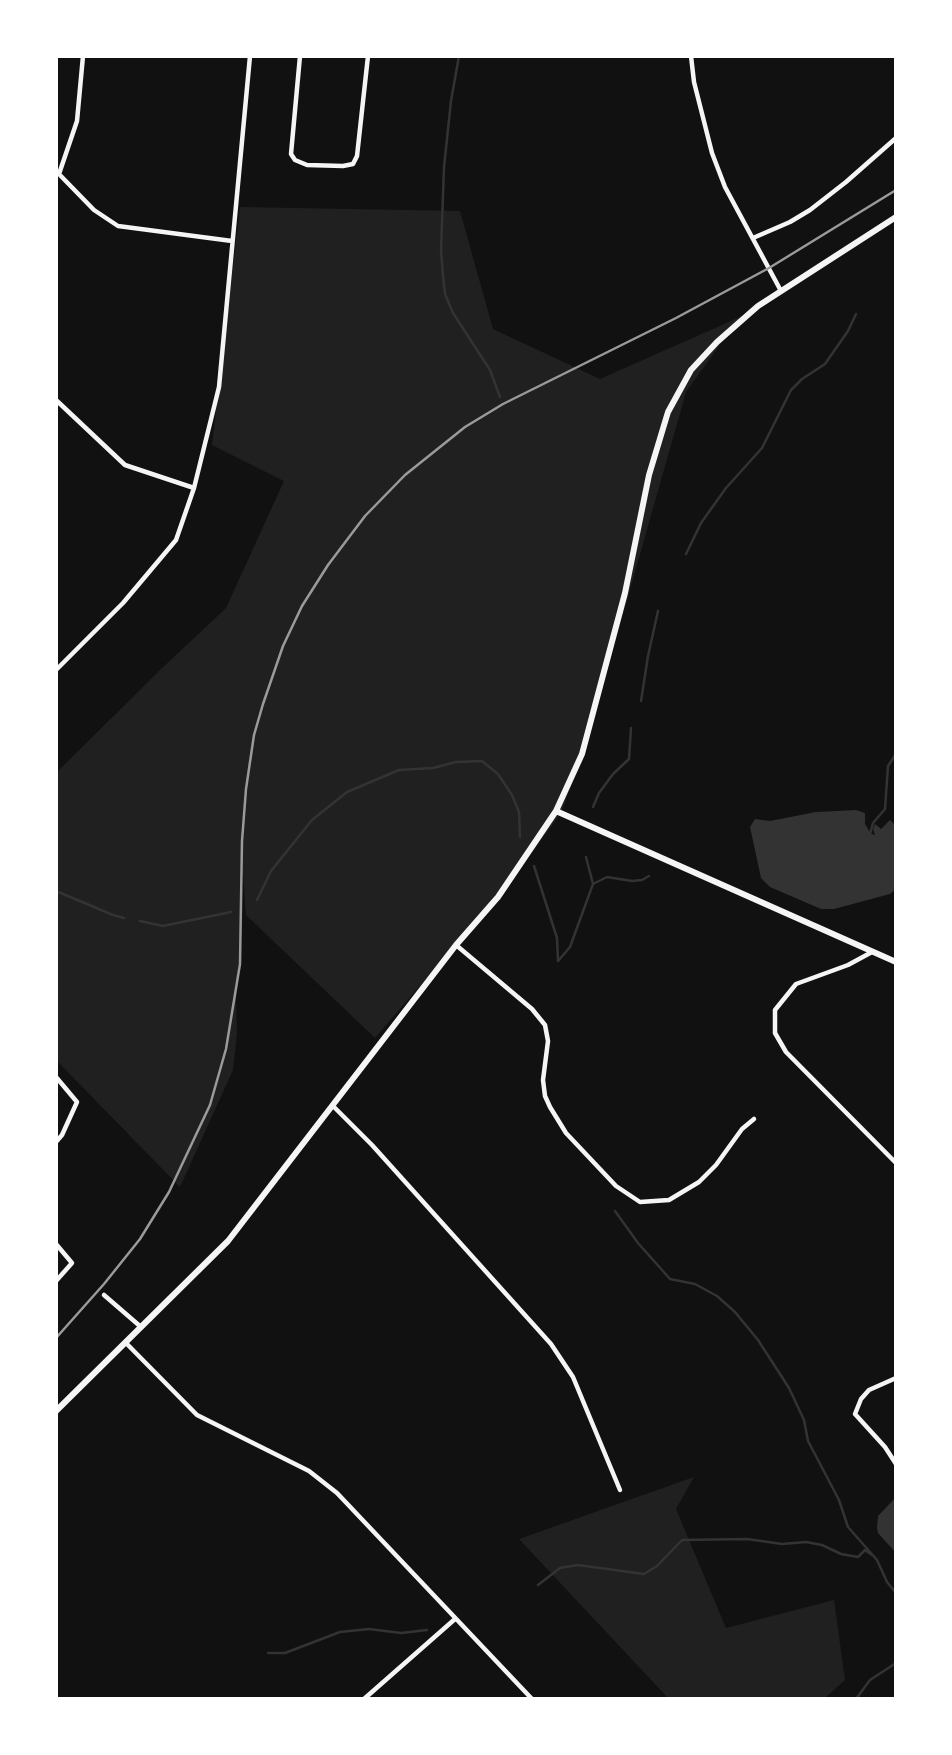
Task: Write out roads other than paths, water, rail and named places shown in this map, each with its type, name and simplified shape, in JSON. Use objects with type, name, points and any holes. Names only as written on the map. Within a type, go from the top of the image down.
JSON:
[{"type":"street","points":[[83,56],[77,121],[58,173],[94,210],[118,226],[232,241]]},
{"type":"street","points":[[56,670],[123,603],[176,540],[194,488],[219,387],[250,56]]},
{"type":"street","points":[[300,56],[291,154],[295,160],[307,165],[343,166],[354,164],[357,156],[368,56]]},
{"type":"street","points":[[691,56],[694,82],[712,153],[725,187],[781,292]]},
{"type":"street","points":[[753,237],[790,222],[810,210],[896,138]]},
{"type":"street","points":[[56,1411],[228,1241],[456,945],[498,897],[556,811],[582,754],[625,593],[649,474],[668,412],[691,370],[704,354],[758,306],[896,217]]},
{"type":"street","points":[[56,400],[125,465],[194,488]]},
{"type":"street","points":[[556,811],[896,962]]},
{"type":"street","points":[[456,945],[532,1009],[545,1025],[547,1036],[543,1080],[550,1107],[566,1133],[616,1186],[640,1202],[669,1200],[699,1182],[716,1165],[742,1129],[754,1119]]},
{"type":"street","points":[[873,952],[848,965],[796,984],[775,1010],[775,1033],[786,1052],[896,1163]]},
{"type":"street","points":[[56,1077],[77,1102],[56,1142]]},
{"type":"street","points":[[333,1106],[372,1145],[551,1344],[573,1377],[620,1490]]},
{"type":"street","points":[[56,1244],[72,1263],[56,1281]]},
{"type":"street","points":[[104,1295],[141,1327]]},
{"type":"street","points":[[125,1341],[197,1415],[309,1471],[337,1493],[533,1699]]},
{"type":"street","points":[[896,1378],[869,1390],[861,1399],[855,1414],[885,1447],[896,1464]]},
{"type":"street","points":[[364,1699],[456,1619]]},
{"type":"waterway","points":[[459,56],[444,167],[441,251],[445,294],[453,313],[490,370],[500,397]]},
{"type":"waterway","points":[[686,554],[701,523],[726,488],[762,448],[791,390],[825,364],[848,331],[856,314]]},
{"type":"waterway","points":[[641,701],[658,611]]},
{"type":"waterway","points":[[593,807],[599,793],[613,774],[629,759],[631,728]]},
{"type":"waterway","points":[[870,834],[873,823],[885,809],[888,766],[896,754]]},
{"type":"waterway","points":[[257,900],[271,871],[312,820],[347,792],[399,770],[482,761],[498,774],[512,795],[519,812],[520,837]]},
{"type":"waterway","points":[[586,857],[593,884]]},
{"type":"waterway","points":[[534,866],[557,938],[558,961]]},
{"type":"waterway","points":[[558,961],[570,947],[593,884],[607,877],[632,881],[649,876]]},
{"type":"waterway","points":[[56,891],[124,918]]},
{"type":"waterway","points":[[140,921],[163,926],[231,912]]},
{"type":"waterway","points":[[615,1211],[638,1243],[670,1279],[695,1284],[717,1296],[735,1312],[758,1340],[789,1388],[804,1420],[808,1441],[839,1500],[848,1527],[877,1560],[887,1582],[896,1593]]},
{"type":"waterway","points":[[538,1585],[560,1568],[578,1565],[644,1574],[657,1566],[682,1540],[747,1539],[782,1544],[806,1542],[822,1545],[841,1554],[858,1557],[865,1550],[872,1555]]},
{"type":"waterway","points":[[268,1653],[285,1653],[340,1632],[369,1629],[401,1633],[427,1630]]},
{"type":"waterway","points":[[856,1699],[870,1680],[896,1663]]},
{"type":"railway","points":[[56,1338],[140,1239],[169,1192],[210,1105],[226,1049],[240,964],[242,841],[254,735],[283,646],[302,606],[328,565],[365,516],[405,475],[465,427],[503,404],[676,318],[769,268],[896,190]]}]
